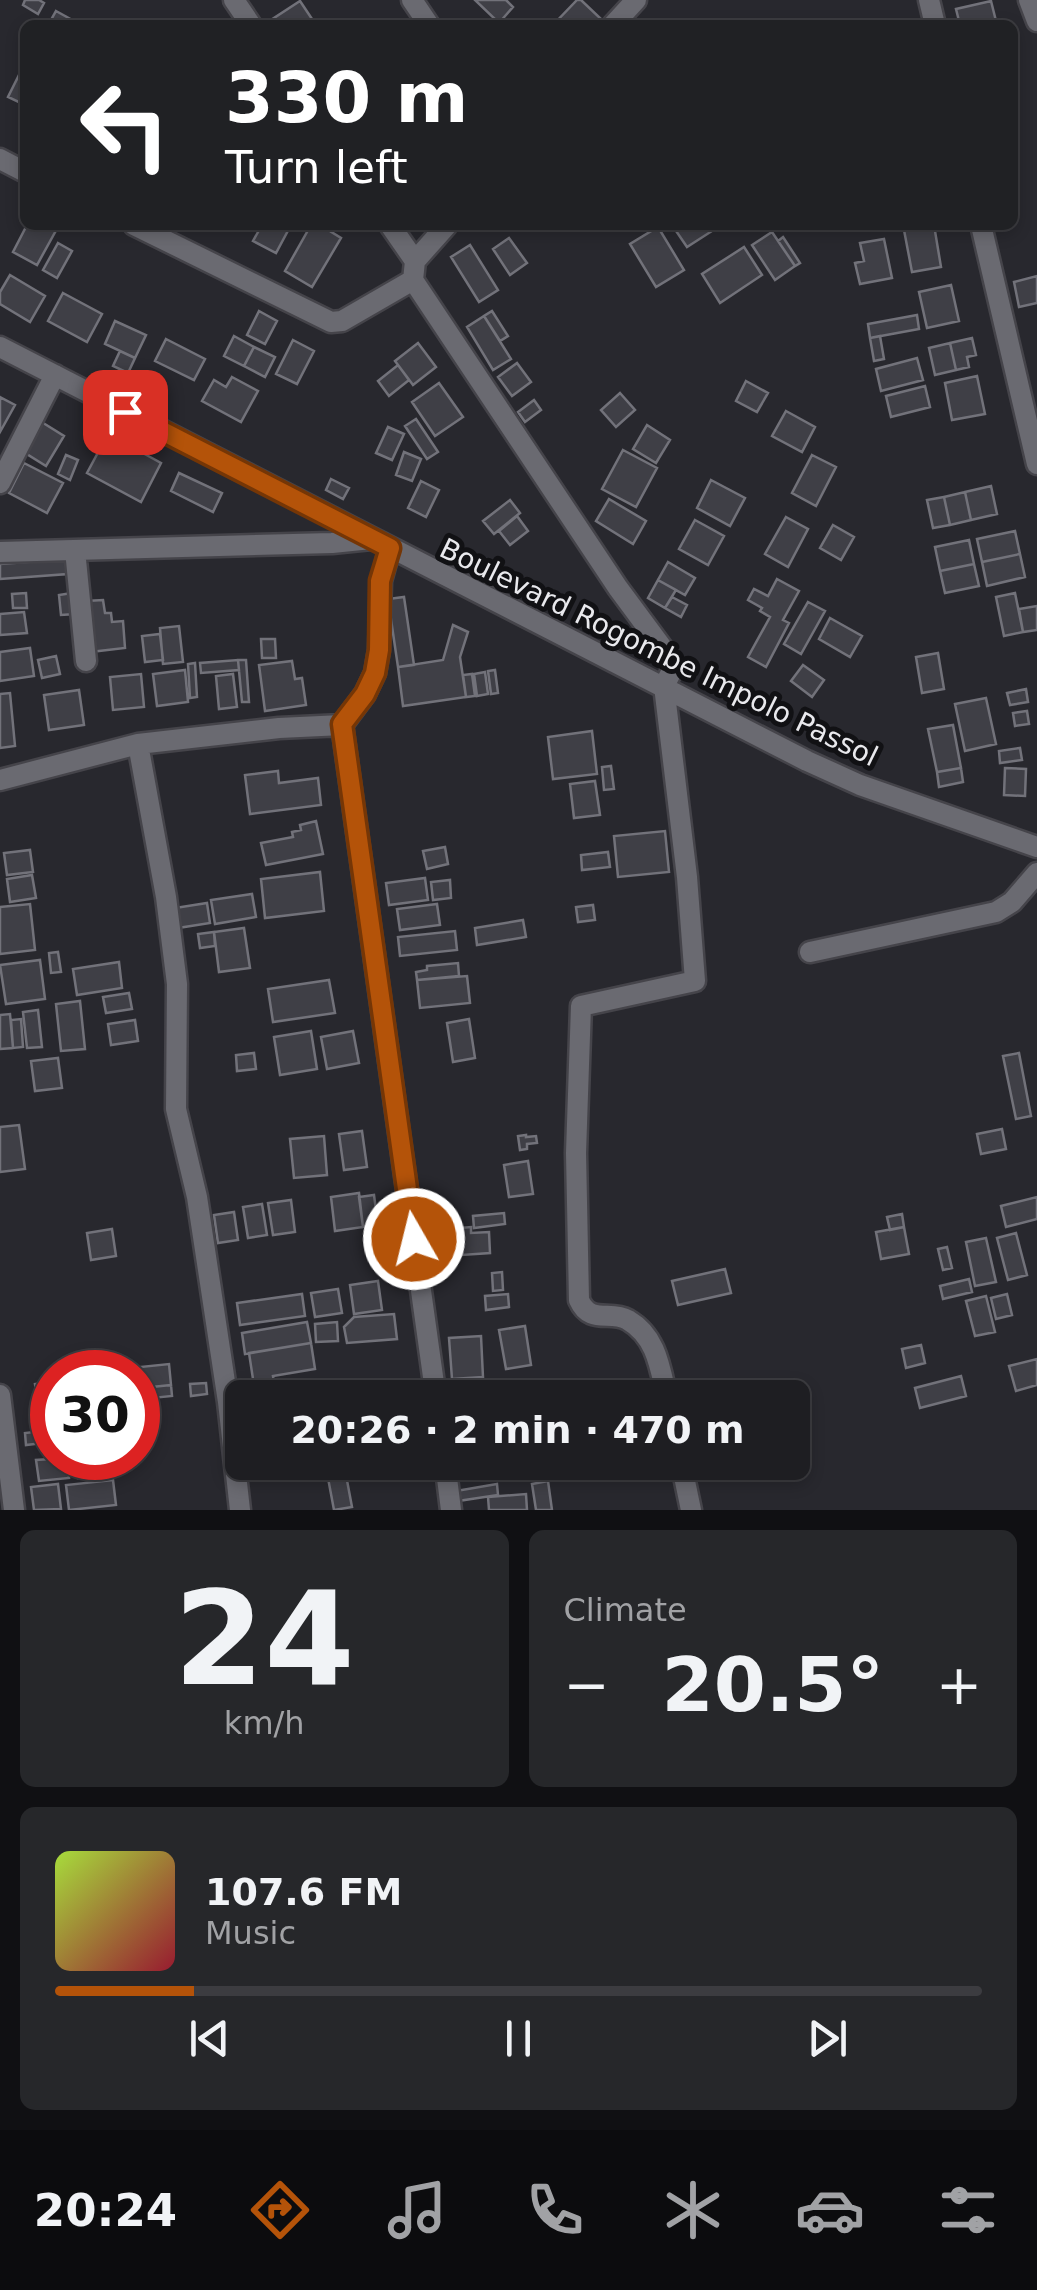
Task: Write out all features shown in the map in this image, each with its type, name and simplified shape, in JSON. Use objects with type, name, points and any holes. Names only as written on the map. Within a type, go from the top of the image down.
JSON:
[{"type":"street","points":[[618,20],[636,0]]},
{"type":"street","points":[[1028,0],[1037,21]]},
{"type":"street","points":[[144,230],[331,322],[342,321],[414,270],[443,230]]},
{"type":"street","points":[[393,230],[414,270],[618,588],[675,664],[664,686],[695,981],[581,1006],[576,1154],[582,1308],[590,1315],[625,1318],[644,1334],[657,1352],[662,1380]]},
{"type":"street","points":[[982,230],[1037,464]]},
{"type":"street","name":"Boulevard Rogombe Impolo Passol","points":[[0,347],[807,762],[1037,847]]},
{"type":"street","points":[[0,483],[55,375]]},
{"type":"street","points":[[0,552],[381,544],[375,673],[365,694],[342,724],[433,1380]]},
{"type":"street","points":[[75,550],[86,661]]},
{"type":"street","points":[[0,780],[138,744],[342,724]]},
{"type":"street","points":[[138,744],[177,984],[176,1110],[197,1197],[240,1510]]},
{"type":"street","points":[[810,952],[996,912],[1012,902],[1037,873]]},
{"type":"street","points":[[0,1395],[14,1510]]},
{"type":"street","points":[[448,1480],[452,1510]]},
{"type":"street","points":[[685,1480],[691,1510]]},
{"type":"building","points":[[25,0],[44,3],[38,14],[23,5]]},
{"type":"building","points":[[475,0],[506,0],[513,7],[502,20],[496,20]]},
{"type":"building","points":[[577,0],[600,18],[598,20],[558,20]]},
{"type":"building","points":[[300,1],[313,20],[271,20]]},
{"type":"building","points":[[991,1],[996,20],[959,20],[956,9]]},
{"type":"building","points":[[56,11],[72,20],[51,20]]},
{"type":"building","points":[[19,75],[20,76],[20,103],[8,97]]},
{"type":"building","points":[[24,230],[56,230],[37,265],[13,252]]},
{"type":"building","points":[[259,230],[288,230],[276,253],[253,241]]},
{"type":"building","points":[[308,230],[328,230],[341,238],[312,287],[285,271]]},
{"type":"building","points":[[660,230],[684,270],[656,287],[630,244]]},
{"type":"building","points":[[675,230],[711,230],[712,231],[687,247]]},
{"type":"building","points":[[904,230],[935,230],[941,267],[912,272]]},
{"type":"building","points":[[772,232],[795,266],[775,280],[752,245]]},
{"type":"building","points":[[783,237],[800,263],[795,266],[778,241]]},
{"type":"building","points":[[509,238],[527,263],[510,275],[493,249]]},
{"type":"building","points":[[884,239],[892,278],[860,284],[855,263],[864,261],[860,243]]},
{"type":"building","points":[[58,243],[72,251],[57,278],[43,270]]},
{"type":"building","points":[[470,245],[498,290],[479,302],[451,257]]},
{"type":"building","points":[[744,247],[762,275],[720,303],[702,274]]},
{"type":"building","points":[[10,275],[45,296],[30,322],[0,304],[0,292]]},
{"type":"building","points":[[1037,276],[1037,303],[1019,307],[1014,282]]},
{"type":"building","points":[[951,285],[959,321],[927,328],[919,292]]},
{"type":"building","points":[[63,293],[102,314],[87,342],[48,321]]},
{"type":"building","points":[[259,311],[277,321],[265,344],[247,335]]},
{"type":"building","points":[[492,311],[508,336],[500,341],[484,316]]},
{"type":"building","points":[[917,315],[919,329],[870,338],[868,324]]},
{"type":"building","points":[[484,316],[511,359],[493,370],[467,327]]},
{"type":"building","points":[[115,321],[146,335],[135,358],[105,344]]},
{"type":"building","points":[[234,336],[254,347],[244,366],[224,356]]},
{"type":"building","points":[[880,336],[884,359],[874,361],[870,338]]},
{"type":"building","points":[[972,338],[976,355],[967,357],[969,367],[956,370],[950,343]]},
{"type":"building","points":[[166,339],[205,359],[194,380],[155,361]]},
{"type":"building","points":[[293,340],[314,351],[297,384],[276,374]]},
{"type":"building","points":[[418,343],[436,367],[413,385],[395,361]]},
{"type":"building","points":[[950,343],[956,370],[935,375],[929,348]]},
{"type":"building","points":[[254,347],[275,357],[265,377],[244,366]]},
{"type":"building","points":[[120,351],[135,358],[128,373],[113,366]]},
{"type":"building","points":[[917,358],[923,380],[881,391],[876,369]]},
{"type":"building","points":[[517,363],[531,382],[512,396],[498,377]]},
{"type":"building","points":[[398,365],[409,380],[389,396],[378,381]]},
{"type":"building","points":[[977,376],[985,414],[952,420],[945,383]]},
{"type":"building","points":[[232,377],[258,391],[241,422],[202,401],[214,380],[226,387]]},
{"type":"building","points":[[746,381],[768,393],[757,412],[736,401]]},
{"type":"building","points":[[439,383],[463,417],[435,436],[412,402]]},
{"type":"building","points":[[925,386],[930,407],[891,417],[886,396]]},
{"type":"building","points":[[620,393],[635,410],[616,427],[601,410]]},
{"type":"building","points":[[0,397],[15,405],[0,432]]},
{"type":"building","points":[[534,400],[541,410],[525,422],[518,412]]},
{"type":"building","points":[[786,411],[815,427],[802,452],[772,436]]},
{"type":"building","points":[[416,419],[438,452],[427,459],[405,426]]},
{"type":"building","points":[[40,421],[64,436],[46,466],[22,451]]},
{"type":"building","points":[[647,425],[670,440],[656,463],[633,449]]},
{"type":"building","points":[[388,427],[404,434],[392,460],[376,453]]},
{"type":"building","points":[[108,434],[161,463],[141,502],[87,473]]},
{"type":"building","points":[[623,450],[657,468],[636,507],[602,489]]},
{"type":"building","points":[[404,452],[421,459],[412,481],[396,475]]},
{"type":"building","points":[[66,455],[78,460],[70,480],[58,474]]},
{"type":"building","points":[[812,455],[836,467],[816,506],[792,493]]},
{"type":"building","points":[[24,463],[63,483],[47,513],[9,493]]},
{"type":"building","points":[[179,473],[222,493],[213,512],[171,491]]},
{"type":"building","points":[[331,479],[349,488],[343,499],[326,490]]},
{"type":"building","points":[[711,480],[745,498],[730,526],[697,508]]},
{"type":"building","points":[[421,481],[439,490],[426,517],[408,508]]},
{"type":"building","points":[[991,486],[997,514],[971,520],[965,492]]},
{"type":"building","points":[[965,492],[971,520],[950,525],[944,497]]},
{"type":"building","points":[[944,497],[950,525],[933,528],[927,500]]},
{"type":"building","points":[[609,499],[646,521],[633,544],[596,521]]},
{"type":"building","points":[[510,500],[520,513],[494,534],[483,521]]},
{"type":"building","points":[[517,516],[528,531],[510,545],[499,531]]},
{"type":"building","points":[[786,517],[808,529],[788,567],[765,554]]},
{"type":"building","points":[[695,520],[724,536],[708,565],[679,549]]},
{"type":"building","points":[[833,525],[854,537],[841,560],[820,548]]},
{"type":"building","points":[[1015,531],[1020,554],[982,562],[977,539]]},
{"type":"building","points":[[969,540],[974,564],[940,571],[935,547]]},
{"type":"building","points":[[1020,554],[1025,577],[987,586],[982,562]]},
{"type":"building","points":[[67,559],[68,574],[0,579],[0,564]]},
{"type":"building","points":[[668,562],[695,578],[685,595],[658,580]]},
{"type":"building","points":[[974,564],[979,586],[945,593],[940,571]]},
{"type":"building","points":[[777,579],[799,591],[783,620],[789,623],[766,667],[748,657],[770,617],[748,600],[754,589],[768,596]]},
{"type":"building","points":[[658,580],[676,590],[665,608],[648,598]]},
{"type":"building","points":[[26,593],[27,608],[13,608],[12,594]]},
{"type":"building","points":[[72,593],[75,614],[61,615],[59,595]]},
{"type":"building","points":[[1015,593],[1023,632],[1004,636],[996,597]]},
{"type":"building","points":[[404,597],[414,665],[398,667],[388,599]]},
{"type":"building","points":[[672,597],[687,605],[681,617],[665,608]]},
{"type":"building","points":[[103,600],[105,613],[111,613],[112,622],[123,621],[125,648],[90,652],[86,601]]},
{"type":"building","points":[[808,602],[825,611],[801,654],[784,644]]},
{"type":"building","points":[[1037,606],[1037,630],[1023,632],[1019,609]]},
{"type":"building","points":[[24,612],[27,633],[0,635],[0,614]]},
{"type":"building","points":[[830,618],[862,636],[850,657],[819,639]]},
{"type":"building","points":[[453,625],[468,632],[460,657],[466,697],[403,706],[398,667],[443,660]]},
{"type":"building","points":[[179,626],[183,662],[163,664],[160,628]]},
{"type":"building","points":[[160,634],[163,660],[145,662],[142,636]]},
{"type":"building","points":[[261,639],[275,639],[276,658],[262,658]]},
{"type":"building","points":[[30,648],[34,676],[0,681],[0,652]]},
{"type":"building","points":[[938,653],[944,689],[922,693],[916,657]]},
{"type":"building","points":[[56,656],[60,674],[42,678],[38,660]]},
{"type":"building","points":[[238,660],[239,670],[201,673],[200,663]]},
{"type":"building","points":[[238,660],[246,660],[249,702],[242,702]]},
{"type":"building","points":[[292,661],[295,679],[302,678],[306,705],[265,711],[259,665]]},
{"type":"building","points":[[195,663],[197,697],[190,698],[188,664]]},
{"type":"building","points":[[803,665],[824,680],[812,697],[791,681]]},
{"type":"building","points":[[185,670],[188,702],[157,706],[153,674]]},
{"type":"building","points":[[495,670],[498,693],[491,694],[488,671]]},
{"type":"building","points":[[485,672],[488,694],[477,696],[474,674]]},
{"type":"building","points":[[141,674],[144,707],[113,710],[110,677]]},
{"type":"building","points":[[233,674],[237,707],[219,709],[216,676]]},
{"type":"building","points":[[472,674],[475,696],[466,697],[463,675]]},
{"type":"building","points":[[1026,689],[1028,702],[1010,705],[1007,693]]},
{"type":"building","points":[[79,690],[84,725],[49,730],[44,695]]},
{"type":"building","points":[[10,693],[15,746],[0,748],[0,694]]},
{"type":"building","points":[[986,698],[996,744],[965,751],[955,704]]},
{"type":"building","points":[[1027,711],[1029,724],[1015,726],[1013,713]]},
{"type":"building","points":[[953,725],[961,768],[937,772],[928,729]]},
{"type":"building","points":[[592,731],[597,774],[553,779],[548,737]]},
{"type":"building","points":[[1020,748],[1022,760],[1000,763],[999,751]]},
{"type":"building","points":[[611,766],[614,789],[604,790],[602,767]]},
{"type":"building","points":[[961,768],[963,782],[939,787],[937,772]]},
{"type":"building","points":[[1005,768],[1026,769],[1025,796],[1004,795]]},
{"type":"building","points":[[278,771],[279,783],[318,778],[321,805],[250,814],[245,775]]},
{"type":"building","points":[[595,781],[600,815],[574,818],[570,784]]},
{"type":"building","points":[[316,821],[323,854],[266,865],[261,843],[293,837],[292,832],[301,830],[300,825]]},
{"type":"building","points":[[665,831],[669,872],[618,877],[614,836]]},
{"type":"building","points":[[445,847],[448,864],[427,869],[423,851]]},
{"type":"building","points":[[30,850],[33,872],[7,875],[4,853]]},
{"type":"building","points":[[608,852],[610,867],[582,870],[581,855]]},
{"type":"building","points":[[320,872],[324,911],[265,918],[261,879]]},
{"type":"building","points":[[32,875],[36,898],[10,902],[7,879]]},
{"type":"building","points":[[425,878],[428,900],[389,905],[386,883]]},
{"type":"building","points":[[450,880],[451,898],[433,900],[431,882]]},
{"type":"building","points":[[252,894],[256,917],[215,924],[211,900]]},
{"type":"building","points":[[207,903],[210,923],[178,928],[175,908]]},
{"type":"building","points":[[30,904],[35,950],[0,954],[0,907]]},
{"type":"building","points":[[437,904],[440,925],[400,930],[397,909]]},
{"type":"building","points":[[593,905],[595,920],[578,922],[576,907]]},
{"type":"building","points":[[523,920],[526,937],[477,945],[475,928]]},
{"type":"building","points":[[244,928],[250,968],[219,972],[214,932]]},
{"type":"building","points":[[455,931],[457,950],[400,956],[398,937]]},
{"type":"building","points":[[214,932],[215,946],[200,948],[198,934]]},
{"type":"building","points":[[58,952],[61,972],[51,973],[49,953]]},
{"type":"building","points":[[40,960],[45,999],[6,1004],[0,965]]},
{"type":"building","points":[[119,962],[122,988],[77,995],[73,969]]},
{"type":"building","points":[[458,963],[459,976],[417,980],[416,972],[427,970],[427,966]]},
{"type":"building","points":[[467,976],[470,1003],[420,1008],[417,980]]},
{"type":"building","points":[[329,980],[335,1013],[273,1022],[268,989]]},
{"type":"building","points":[[129,993],[132,1009],[106,1013],[103,997]]},
{"type":"building","points":[[80,1001],[85,1049],[61,1051],[56,1004]]},
{"type":"building","points":[[38,1010],[42,1047],[27,1048],[23,1012]]},
{"type":"building","points":[[10,1014],[13,1048],[0,1049],[0,1015]]},
{"type":"building","points":[[21,1019],[23,1047],[13,1048],[11,1020]]},
{"type":"building","points":[[469,1019],[475,1058],[453,1062],[447,1023]]},
{"type":"building","points":[[135,1020],[138,1041],[111,1045],[108,1024]]},
{"type":"building","points":[[311,1031],[317,1069],[280,1075],[274,1037]]},
{"type":"building","points":[[353,1031],[359,1063],[327,1069],[321,1037]]},
{"type":"building","points":[[254,1053],[256,1069],[237,1071],[236,1055]]},
{"type":"building","points":[[1019,1053],[1031,1116],[1016,1119],[1003,1056]]},
{"type":"building","points":[[58,1058],[62,1088],[35,1091],[31,1061]]},
{"type":"building","points":[[19,1125],[25,1169],[0,1172],[0,1127]]},
{"type":"building","points":[[1002,1129],[1006,1149],[981,1154],[977,1134]]},
{"type":"building","points":[[362,1131],[367,1167],[344,1170],[339,1134]]},
{"type":"building","points":[[324,1136],[327,1175],[294,1178],[290,1139]]},
{"type":"building","points":[[518,1136],[536,1136],[537,1143],[520,1150]]},
{"type":"building","points":[[528,1161],[533,1194],[509,1197],[504,1165]]},
{"type":"building","points":[[359,1193],[363,1227],[335,1231],[331,1197]]},
{"type":"building","points":[[374,1195],[378,1225],[363,1227],[359,1197]]},
{"type":"building","points":[[1037,1197],[1037,1219],[1006,1227],[1001,1206]]},
{"type":"building","points":[[291,1200],[295,1232],[273,1235],[268,1203]]},
{"type":"building","points":[[262,1204],[267,1235],[248,1238],[243,1207]]},
{"type":"building","points":[[234,1212],[238,1240],[218,1243],[214,1215]]},
{"type":"building","points":[[504,1213],[505,1224],[474,1228],[473,1216]]},
{"type":"building","points":[[902,1214],[904,1227],[890,1230],[887,1217]]},
{"type":"building","points":[[471,1227],[471,1233],[489,1232],[490,1253],[455,1252],[454,1240],[461,1240],[460,1228]]},
{"type":"building","points":[[904,1227],[909,1254],[881,1259],[876,1232]]},
{"type":"building","points":[[112,1229],[116,1256],[91,1260],[87,1233]]},
{"type":"building","points":[[1016,1233],[1027,1275],[1008,1280],[997,1238]]},
{"type":"building","points":[[986,1238],[996,1282],[975,1286],[966,1242]]},
{"type":"building","points":[[947,1247],[952,1268],[943,1270],[938,1249]]},
{"type":"building","points":[[725,1269],[731,1293],[678,1305],[672,1281]]},
{"type":"building","points":[[502,1272],[503,1290],[493,1291],[492,1273]]},
{"type":"building","points":[[969,1279],[972,1292],[943,1299],[940,1286]]},
{"type":"building","points":[[378,1281],[382,1310],[354,1314],[350,1285]]},
{"type":"building","points":[[338,1289],[342,1313],[315,1317],[311,1293]]},
{"type":"building","points":[[302,1294],[305,1316],[240,1325],[237,1303]]},
{"type":"building","points":[[508,1294],[509,1307],[486,1310],[485,1296]]},
{"type":"building","points":[[1007,1294],[1012,1315],[996,1319],[991,1298]]},
{"type":"building","points":[[986,1296],[995,1332],[975,1336],[966,1301]]},
{"type":"building","points":[[394,1314],[397,1339],[347,1343],[344,1327],[354,1317]]},
{"type":"building","points":[[307,1322],[311,1343],[245,1354],[242,1333]]},
{"type":"building","points":[[337,1322],[338,1341],[316,1342],[315,1324]]},
{"type":"building","points":[[525,1326],[531,1365],[506,1369],[499,1330]]},
{"type":"building","points":[[481,1336],[483,1377],[452,1379],[449,1338]]},
{"type":"building","points":[[311,1343],[315,1369],[273,1376],[274,1380],[246,1380],[253,1379],[249,1353]]},
{"type":"building","points":[[921,1345],[925,1363],[906,1368],[902,1349]]},
{"type":"building","points":[[1037,1359],[1037,1385],[1016,1391],[1009,1366]]},
{"type":"building","points":[[169,1364],[171,1385],[160,1386],[160,1365]]},
{"type":"building","points":[[961,1376],[966,1396],[920,1408],[915,1388]]},
{"type":"building","points":[[206,1383],[207,1394],[191,1396],[190,1384]]},
{"type":"building","points":[[171,1385],[172,1396],[160,1397],[160,1386]]},
{"type":"building","points":[[113,1480],[116,1505],[69,1510],[66,1485]]},
{"type":"building","points":[[328,1480],[347,1480],[352,1507],[334,1510]]},
{"type":"building","points":[[548,1481],[552,1510],[536,1510],[532,1484]]},
{"type":"building","points":[[58,1484],[61,1509],[34,1510],[31,1487]]},
{"type":"building","points":[[497,1484],[498,1495],[458,1501],[456,1491]]},
{"type":"building","points":[[526,1494],[527,1510],[489,1510],[488,1497]]},
{"type":"route","points":[[125,412],[390,548],[380,581],[375,673],[365,694],[342,724],[414,1239]]}]
